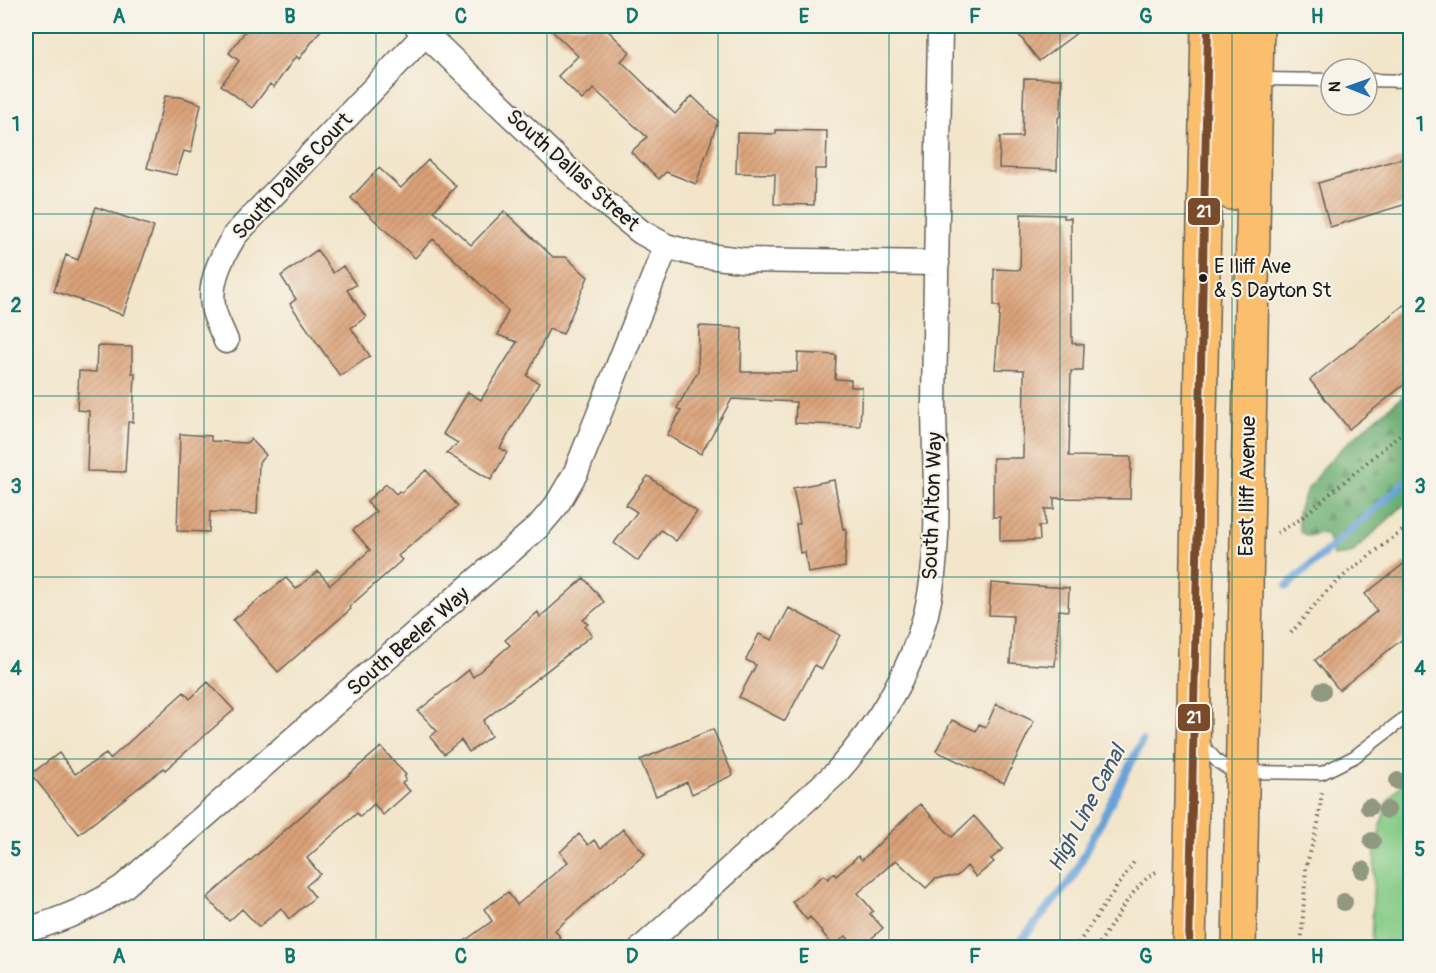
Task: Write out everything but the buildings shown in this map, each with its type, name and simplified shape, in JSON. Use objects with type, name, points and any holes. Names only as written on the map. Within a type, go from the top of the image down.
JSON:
[{"type":"main road","points":[[1189,948],[1208,26]]},
{"type":"main road","points":[[1233,26],[1231,147],[1233,226],[1235,254],[1250,322]]},
{"type":"main road","name":"East Iliff Avenue","points":[[1239,948],[1257,26]]},
{"type":"street","name":"South Alton Way","points":[[642,948],[835,774],[856,750],[888,706],[908,667],[926,614],[934,564],[940,26]]},
{"type":"street","name":"South Dallas Street","points":[[422,29],[594,194],[641,231],[666,246],[693,254],[742,260],[937,263]]},
{"type":"street","name":"South Dallas Court","points":[[226,341],[213,306],[213,284],[218,266],[235,236],[422,29]]},
{"type":"street","name":"South Beeler Way","points":[[26,930],[75,913],[123,887],[538,527],[556,506],[576,472],[666,246]]},
{"type":"lane","points":[[1256,79],[1319,80]]},
{"type":"lane","points":[[1379,80],[1410,81]]},
{"type":"lane","points":[[1193,716],[1206,749],[1227,768],[1241,772],[1322,773],[1354,757],[1410,714]]},
{"type":"path","points":[[1270,536],[1299,520],[1410,426]]},
{"type":"path","points":[[1292,633],[1324,593],[1347,572],[1410,525]]},
{"type":"path","points":[[1301,948],[1306,867],[1318,824],[1322,773]]},
{"type":"path","points":[[1075,948],[1136,860]]},
{"type":"path","points":[[1096,948],[1140,885],[1152,873],[1158,871]]},
{"type":"green space","points":[[1410,390],[1410,499],[1351,554],[1333,556],[1328,537],[1321,533],[1308,536],[1300,532],[1298,513],[1304,496],[1315,479],[1345,446]]},
{"type":"green space","points":[[1410,776],[1410,947],[1371,947],[1375,851],[1386,804]]},
{"type":"waterway","name":"High Line Canal","points":[[1287,586],[1410,478]]},
{"type":"waterway","name":"High Line Canal","points":[[1015,948],[1072,879],[1142,741]]},
{"type":"transit line","name":"21","points":[[1189,948],[1208,26]]},
{"type":"place","name":"E Iliff Ave & S Dayton St","points":[[1203,278]]}]
